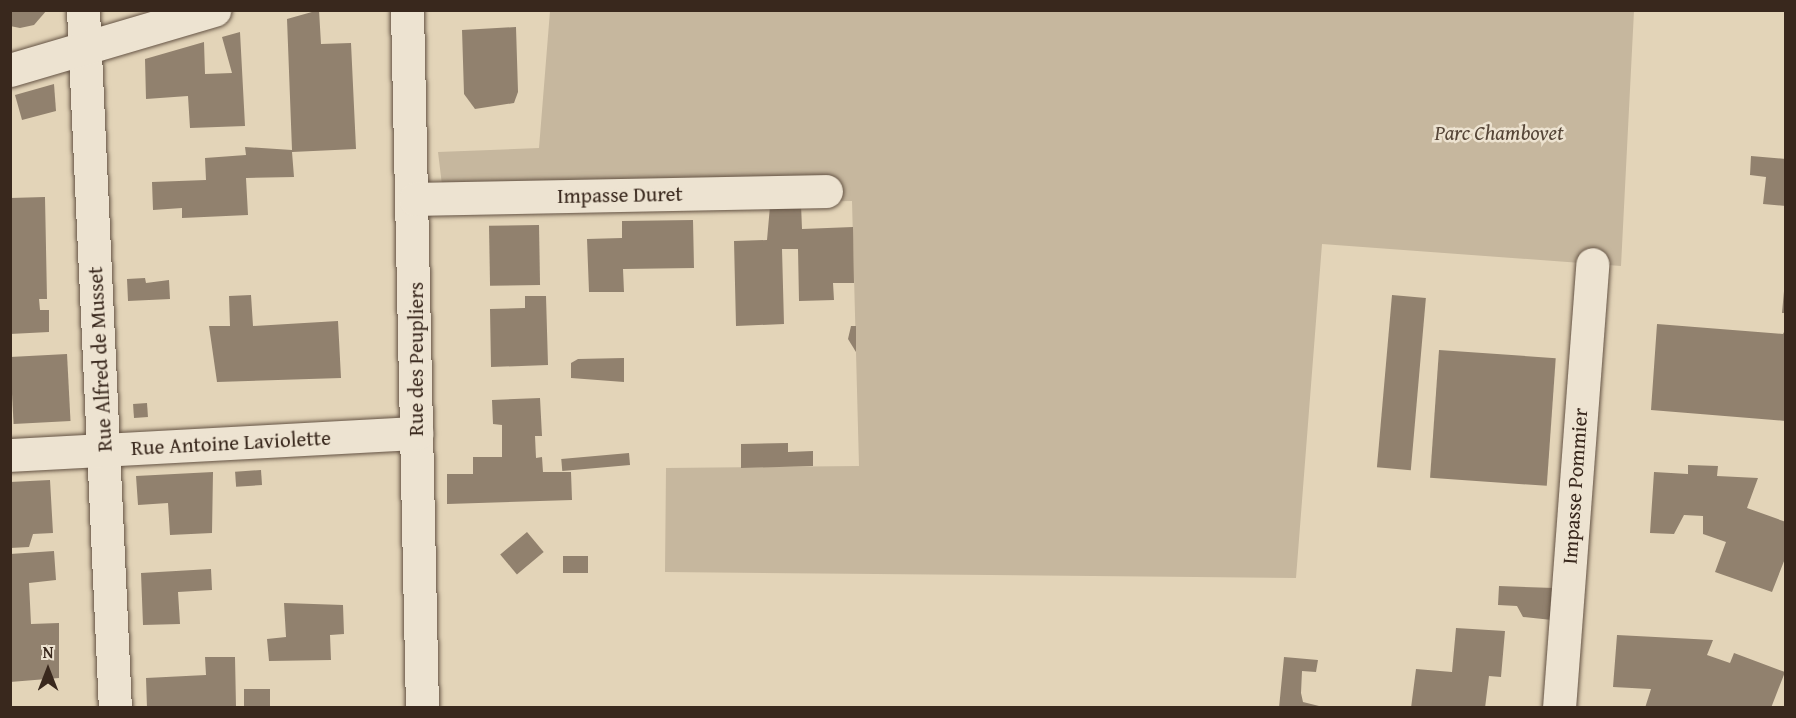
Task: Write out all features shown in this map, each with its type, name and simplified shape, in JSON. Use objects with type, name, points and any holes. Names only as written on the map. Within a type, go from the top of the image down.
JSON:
[{"type":"street","name":"Rue Alfred de Musset","points":[[83,10],[115,708]]},
{"type":"street","points":[[10,70],[214,10]]},
{"type":"street","name":"Rue des Peupliers","points":[[407,10],[415,199],[416,433],[422,708]]},
{"type":"street","name":"Impasse Duret","points":[[415,199],[826,191]]},
{"type":"street","name":"Impasse Pommier","points":[[1559,708],[1592,264]]},
{"type":"street","name":"Rue Antoine Laviolette","points":[[10,455],[416,433]]},
{"type":"green space","name":"Parc Chambovet","points":[[550,11],[1634,11],[1621,266],[1322,244],[1296,578],[665,572],[666,468],[859,466],[852,201],[445,210],[438,152],[539,148]]},
{"type":"building","points":[[10,10],[47,10],[34,25],[20,28],[10,26]]},
{"type":"building","points":[[319,10],[321,44],[351,43],[356,149],[292,152],[294,177],[246,178],[248,215],[182,218],[182,208],[153,210],[152,182],[206,180],[205,158],[246,155],[245,147],[292,150],[287,19]]},
{"type":"building","points":[[516,27],[518,92],[514,103],[475,109],[464,94],[462,30]]},
{"type":"building","points":[[240,32],[245,126],[190,128],[188,96],[146,99],[145,59],[204,42],[205,74],[232,73],[222,37]]},
{"type":"building","points":[[54,84],[56,111],[22,120],[15,95]]},
{"type":"building","points":[[1751,156],[1786,159],[1786,206],[1763,204],[1766,177],[1750,175]]},
{"type":"building","points":[[45,197],[47,299],[39,299],[40,310],[49,310],[49,332],[10,334],[10,198]]},
{"type":"building","points":[[801,204],[802,229],[853,227],[854,283],[833,283],[834,300],[799,301],[798,249],[782,249],[784,324],[736,326],[734,241],[767,240],[770,206]]},
{"type":"building","points":[[693,220],[694,268],[623,269],[624,292],[589,292],[587,239],[622,238],[622,221]]},
{"type":"building","points":[[539,225],[540,285],[490,286],[489,226]]},
{"type":"building","points":[[145,278],[146,283],[169,280],[170,299],[128,301],[127,279]]},
{"type":"building","points":[[1784,291],[1786,291],[1786,313],[1782,313]]},
{"type":"building","points":[[251,295],[253,326],[338,321],[341,378],[217,382],[209,326],[230,326],[229,296]]},
{"type":"building","points":[[1392,295],[1426,298],[1411,470],[1377,467]]},
{"type":"building","points":[[525,296],[546,296],[548,365],[491,367],[490,309],[525,308]]},
{"type":"building","points":[[1657,324],[1783,334],[1786,328],[1786,421],[1651,410]]},
{"type":"building","points":[[851,326],[856,326],[856,352],[848,339]]},
{"type":"building","points":[[1439,350],[1556,358],[1547,486],[1430,478]]},
{"type":"building","points":[[67,354],[71,421],[14,424],[10,357]]},
{"type":"building","points":[[624,358],[624,382],[571,378],[571,363],[578,359]]},
{"type":"building","points":[[540,398],[542,436],[535,436],[536,458],[542,457],[543,472],[571,472],[572,500],[447,504],[447,474],[473,474],[473,457],[502,457],[502,425],[493,424],[492,400]]},
{"type":"building","points":[[147,403],[148,417],[134,418],[133,404]]},
{"type":"building","points":[[788,443],[788,452],[813,451],[813,466],[741,468],[741,444]]},
{"type":"building","points":[[629,453],[630,465],[562,471],[561,459]]},
{"type":"building","points":[[1688,465],[1718,466],[1717,476],[1758,478],[1747,508],[1786,522],[1786,556],[1772,592],[1715,572],[1726,542],[1703,534],[1703,516],[1684,515],[1674,534],[1650,533],[1654,472],[1688,474]]},
{"type":"building","points":[[261,470],[262,485],[236,487],[235,472]]},
{"type":"building","points":[[213,472],[212,533],[170,535],[168,503],[138,505],[136,476]]},
{"type":"building","points":[[50,480],[53,533],[33,534],[29,547],[10,548],[10,482]]},
{"type":"building","points":[[527,532],[544,552],[517,574],[500,554]]},
{"type":"building","points":[[54,551],[56,580],[29,583],[31,624],[59,623],[59,678],[10,682],[10,554]]},
{"type":"building","points":[[563,556],[588,556],[588,573],[563,573]]},
{"type":"building","points":[[211,569],[212,590],[178,592],[180,624],[143,625],[141,573]]},
{"type":"building","points":[[1499,586],[1554,588],[1552,620],[1523,617],[1517,606],[1498,605]]},
{"type":"building","points":[[284,603],[343,605],[344,634],[330,635],[331,660],[269,661],[267,639],[286,637]]},
{"type":"building","points":[[1456,628],[1505,631],[1501,677],[1489,676],[1485,708],[1411,708],[1416,669],[1452,672]]},
{"type":"building","points":[[1617,635],[1713,640],[1707,655],[1730,663],[1734,653],[1785,672],[1771,708],[1645,708],[1651,689],[1613,687]]},
{"type":"building","points":[[205,657],[235,657],[236,707],[147,708],[146,678],[206,675]]},
{"type":"building","points":[[1284,657],[1318,660],[1316,672],[1302,671],[1301,693],[1303,702],[1327,708],[1279,708]]},
{"type":"building","points":[[244,689],[270,689],[270,706],[244,706]]}]
